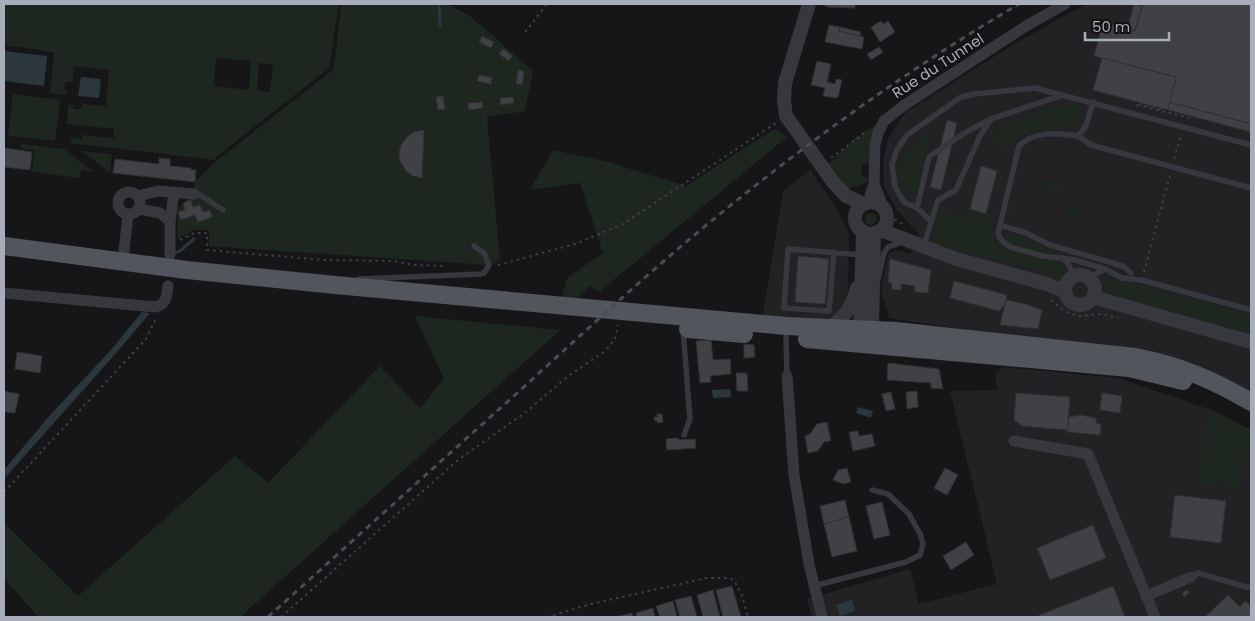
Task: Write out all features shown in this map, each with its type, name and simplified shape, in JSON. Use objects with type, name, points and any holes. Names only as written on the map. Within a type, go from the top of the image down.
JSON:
[{"type":"main road","points":[[4,246],[122,260],[186,270],[506,302],[829,328],[1130,368],[1192,383],[1251,413]]},
{"type":"main road","points":[[4,258],[286,290],[683,329],[786,337],[896,331],[1135,357],[1194,372],[1251,402]]},
{"type":"main road","points":[[54,264],[66,259],[114,265],[122,260]]},
{"type":"street","points":[[809,4],[786,83],[784,100],[786,116],[833,182],[842,200],[863,206],[878,204],[882,223],[872,306],[866,334]]},
{"type":"street","name":"Rue du Tunnel","points":[[882,223],[874,184],[875,145],[884,121],[902,106],[1026,26],[1065,4]]},
{"type":"street","name":"Rue du Tunnel","points":[[863,206],[874,184]]},
{"type":"street","points":[[128,215],[120,210],[118,202],[122,194],[130,192],[138,196],[158,191],[194,194]]},
{"type":"street","points":[[170,250],[170,221],[174,192]]},
{"type":"street","points":[[128,215],[139,209],[140,200],[138,196]]},
{"type":"street","points":[[863,206],[856,223],[882,223],[907,240],[956,259],[1047,284],[1064,291]]},
{"type":"street","points":[[139,209],[160,213],[170,221]]},
{"type":"street","points":[[122,260],[128,215]]},
{"type":"street","points":[[866,334],[862,276],[863,255],[882,223]]},
{"type":"street","points":[[829,328],[847,313],[852,305],[862,276]]},
{"type":"street","points":[[1074,276],[1083,276],[1090,280],[1094,288],[1093,296],[1086,304],[1077,305],[1068,300],[1064,291],[1067,282],[1074,276]]},
{"type":"street","points":[[4,293],[154,307],[161,306],[164,302],[168,286]]},
{"type":"street","points":[[1093,296],[1251,342]]},
{"type":"street","points":[[872,306],[877,320],[896,331]]},
{"type":"street","points":[[788,376],[794,475],[809,564],[822,617]]},
{"type":"street","points":[[1014,441],[1088,454],[1154,617]]},
{"type":"street","points":[[1146,596],[1191,577]]},
{"type":"lane","points":[[931,222],[917,208],[904,202],[895,187],[892,165],[897,150],[907,135],[962,97],[974,94],[1035,88],[1251,145]]},
{"type":"lane","points":[[917,208],[929,157],[963,134],[991,119],[1065,95]]},
{"type":"lane","points":[[1078,136],[1086,126],[1093,102]]},
{"type":"lane","points":[[872,306],[884,253],[888,247],[907,240],[924,242],[938,200],[956,190],[980,136],[991,119]]},
{"type":"lane","points":[[1251,188],[1091,145],[1078,136],[1052,132],[1026,140],[1019,146],[998,234],[1002,241],[1010,247],[1043,256],[1075,260],[1122,278],[1142,278],[1251,310]]},
{"type":"lane","points":[[194,194],[200,195],[223,210]]},
{"type":"lane","points":[[1000,224],[1026,233],[1050,245],[1122,266],[1131,273]]},
{"type":"lane","points":[[335,285],[340,280],[481,274],[489,267],[484,253],[474,246]]},
{"type":"lane","points":[[834,252],[829,311],[784,308],[788,249],[834,252],[863,255]]},
{"type":"lane","points":[[1060,257],[1067,261],[1074,276]]},
{"type":"lane","points":[[1090,280],[1094,275],[1105,270]]},
{"type":"lane","points":[[683,329],[690,419],[684,436]]},
{"type":"lane","points":[[786,337],[788,376]]},
{"type":"lane","points":[[814,586],[906,562],[920,555],[923,544],[920,534],[909,514],[888,494],[872,490]]},
{"type":"lane","points":[[1191,577],[1198,573],[1251,587]]},
{"type":"path","points":[[525,32],[547,4]]},
{"type":"path","points":[[1160,108],[1137,104],[1190,118],[1190,116]]},
{"type":"path","points":[[489,267],[574,244],[623,224],[786,116]]},
{"type":"path","points":[[821,166],[860,135],[884,121]]},
{"type":"path","points":[[1173,163],[1182,130]]},
{"type":"path","points":[[1142,278],[1171,170]]},
{"type":"path","points":[[170,250],[194,232],[207,233],[207,250],[324,260],[394,261],[415,265],[452,266]]},
{"type":"path","points":[[1050,299],[1066,312],[1078,316],[1101,314],[1120,319]]},
{"type":"path","points":[[4,492],[146,339],[161,306]]},
{"type":"path","points":[[281,617],[458,460],[526,412],[567,377],[605,351],[615,339],[618,323]]},
{"type":"path","points":[[547,617],[600,602],[706,578],[721,578],[734,580],[738,585],[748,617]]},
{"type":"shaded area","points":[[339,4],[329,68],[216,157],[216,160],[70,143],[71,138],[82,139],[82,135],[114,138],[114,129],[67,124],[68,105],[73,105],[73,109],[81,109],[82,104],[106,106],[109,70],[74,66],[72,82],[65,82],[64,90],[67,91],[67,95],[50,93],[54,52],[4,45],[4,5]],"holes":[[[216,58],[251,61],[249,90],[214,86]],[[259,63],[273,64],[270,92],[257,90]]]},
{"type":"shaded area","points":[[341,4],[448,4],[471,17],[533,71],[525,111],[487,117],[500,260],[489,265],[209,246],[209,230],[193,230],[177,239],[178,208],[193,194],[195,182],[215,162],[334,69]]},
{"type":"shaded area","points":[[1086,4],[1251,4],[1251,395],[1206,369],[1149,351],[1024,339],[889,318],[881,289],[888,254],[896,250],[911,254],[919,234],[896,209],[884,187],[883,161],[888,139],[906,112],[1016,43]]},
{"type":"shaded area","points":[[4,51],[47,56],[44,86],[4,81]]},
{"type":"shaded area","points":[[81,77],[101,79],[99,98],[78,96]]},
{"type":"shaded area","points":[[13,94],[60,100],[55,141],[8,136]]},
{"type":"shaded area","points":[[1060,106],[1077,106],[1081,110],[1083,116],[1075,127],[1056,126],[1015,139],[1008,144],[1000,172],[997,171],[1003,148],[989,141],[988,137],[997,127],[1046,109]]},
{"type":"shaded area","points":[[877,124],[870,163],[862,165],[861,171],[863,176],[868,179],[866,183],[852,187],[848,191],[828,165],[855,138]]},
{"type":"shaded area","points":[[774,129],[787,137],[599,292],[590,286],[576,299],[562,298],[567,278],[603,253],[580,183],[530,190],[553,150],[608,162],[686,186]]},
{"type":"shaded area","points":[[932,133],[915,200],[912,200],[904,190],[900,180],[899,168],[901,161],[908,150]]},
{"type":"shaded area","points":[[21,144],[64,149],[93,172],[81,170],[80,178],[32,172],[34,150],[20,148]]},
{"type":"shaded area","points":[[82,151],[112,154],[110,173]]},
{"type":"shaded area","points":[[810,170],[838,211],[849,234],[846,303],[833,319],[818,323],[762,320],[783,191]]},
{"type":"shaded area","points":[[1046,181],[1061,185],[1059,192],[1044,187]]},
{"type":"shaded area","points":[[1068,205],[1082,209],[1080,216],[1066,212]]},
{"type":"shaded area","points":[[1011,207],[1018,209],[1015,222],[1022,225],[1021,227],[1012,220],[1010,214]]},
{"type":"shaded area","points":[[940,210],[967,218],[969,210],[996,217],[992,232],[995,240],[1001,246],[1021,255],[1063,264],[1066,273],[1062,276],[1051,277],[1051,273],[960,251],[933,241]]},
{"type":"shaded area","points":[[873,213],[876,214],[876,224],[869,225],[866,224],[865,217],[866,214]]},
{"type":"shaded area","points":[[1012,234],[1031,240],[1061,254],[1022,249],[1015,246],[1006,237]]},
{"type":"shaded area","points":[[1107,277],[1251,314],[1251,337],[1114,296],[1102,290],[1099,283],[1101,279]]},
{"type":"shaded area","points":[[142,312],[150,313],[4,479],[4,470],[51,414],[110,351]]},
{"type":"shaded area","points":[[415,316],[560,330],[240,617],[38,617],[4,578],[4,523],[78,596],[235,456],[268,483],[380,366],[420,408],[444,379]]},
{"type":"shaded area","points":[[1003,367],[1118,378],[1214,411],[1251,430],[1251,617],[812,617],[807,599],[910,569],[919,604],[997,584],[950,391],[997,390],[995,373]]},
{"type":"shaded area","points":[[730,389],[731,397],[713,398],[712,390]]},
{"type":"shaded area","points":[[858,407],[873,411],[871,418],[856,413]]},
{"type":"shaded area","points":[[1214,411],[1251,430],[1251,446],[1244,460],[1241,490],[1197,483],[1207,419]]},
{"type":"shaded area","points":[[852,600],[855,611],[840,616],[836,605]]},
{"type":"building","points":[[825,4],[855,4],[855,8],[829,7],[825,6]]},
{"type":"building","points":[[1134,4],[1142,6],[1135,31],[1127,29]]},
{"type":"building","points":[[1143,4],[1251,4],[1251,124],[1169,102],[1176,77],[1094,56],[1103,22],[1135,31]]},
{"type":"building","points":[[881,21],[883,24],[888,21],[895,32],[880,42],[871,27]]},
{"type":"building","points":[[829,25],[840,27],[839,31],[864,37],[862,49],[825,42]]},
{"type":"building","points":[[840,27],[861,32],[860,36],[839,31]]},
{"type":"building","points":[[482,36],[494,42],[491,48],[479,42]]},
{"type":"building","points":[[879,47],[883,52],[871,60],[867,54]]},
{"type":"building","points":[[503,49],[512,56],[509,61],[499,54]]},
{"type":"building","points":[[1102,58],[1176,77],[1168,110],[1093,90]]},
{"type":"building","points":[[817,61],[831,64],[827,82],[835,84],[836,79],[842,80],[838,97],[823,96],[825,88],[811,85]]},
{"type":"building","points":[[518,70],[524,71],[522,85],[516,84]]},
{"type":"building","points":[[479,75],[492,78],[491,84],[477,81]]},
{"type":"building","points":[[443,96],[445,109],[438,110],[436,97]]},
{"type":"building","points":[[513,97],[514,103],[501,105],[500,98]]},
{"type":"building","points":[[482,102],[483,108],[469,110],[468,103]]},
{"type":"building","points":[[1169,102],[1251,124],[1251,132],[1168,110]]},
{"type":"building","points":[[947,120],[957,123],[941,190],[930,187]]},
{"type":"building","points":[[424,130],[422,178],[413,176],[406,171],[400,161],[399,153],[401,145],[408,136],[414,132]]},
{"type":"building","points":[[4,148],[32,152],[30,170],[4,167]]},
{"type":"building","points":[[159,158],[170,159],[170,166],[196,170],[195,182],[113,173],[115,159],[159,164]]},
{"type":"building","points":[[981,166],[997,171],[986,214],[970,209]]},
{"type":"building","points":[[191,200],[193,207],[200,205],[203,212],[210,210],[212,217],[198,222],[195,215],[181,220],[178,212],[185,210],[183,203]]},
{"type":"building","points":[[798,256],[829,259],[825,304],[795,302]]},
{"type":"building","points":[[890,259],[931,270],[928,293],[915,292],[915,286],[901,284],[901,290],[891,289],[892,283],[888,283]]},
{"type":"building","points":[[954,281],[1007,295],[1005,304],[999,311],[950,298]]},
{"type":"building","points":[[1006,300],[1042,310],[1038,329],[1000,325]]},
{"type":"building","points":[[711,340],[713,360],[730,359],[731,374],[710,376],[711,382],[700,383],[696,341]]},
{"type":"building","points":[[744,344],[754,345],[755,357],[744,358]]},
{"type":"building","points":[[17,352],[42,356],[40,373],[15,369]]},
{"type":"building","points":[[888,363],[939,369],[943,389],[931,388],[931,383],[887,380]]},
{"type":"building","points":[[736,373],[747,373],[748,391],[737,391]]},
{"type":"building","points":[[4,391],[19,394],[15,413],[5,412],[4,419]]},
{"type":"building","points":[[917,391],[918,407],[907,409],[906,392]]},
{"type":"building","points":[[891,392],[895,409],[886,411],[882,394]]},
{"type":"building","points":[[1016,393],[1070,397],[1067,432],[1066,430],[1022,426],[1014,420]]},
{"type":"building","points":[[1102,393],[1122,396],[1120,413],[1100,410]]},
{"type":"building","points":[[657,414],[662,414],[663,422],[658,423],[655,421],[654,417],[657,417]]},
{"type":"building","points":[[1081,415],[1096,418],[1096,423],[1101,424],[1100,435],[1067,432],[1069,417]]},
{"type":"building","points":[[827,422],[831,441],[824,442],[818,451],[808,453],[805,436],[810,434],[817,424]]},
{"type":"building","points":[[858,431],[859,436],[872,434],[875,446],[853,451],[849,432]]},
{"type":"building","points":[[678,438],[679,440],[695,439],[696,448],[667,450],[666,439]]},
{"type":"building","points":[[847,468],[851,482],[843,484],[833,480],[838,470]]},
{"type":"building","points":[[945,468],[958,475],[947,495],[934,488]]},
{"type":"building","points":[[1175,495],[1226,501],[1221,543],[1170,537]]},
{"type":"building","points":[[845,500],[849,517],[824,524],[820,506]]},
{"type":"building","points":[[882,502],[890,535],[874,539],[866,506]]},
{"type":"building","points":[[849,517],[857,551],[832,557],[824,524]]},
{"type":"building","points":[[1093,525],[1106,558],[1050,580],[1037,548]]},
{"type":"building","points":[[966,542],[974,555],[951,570],[943,556]]},
{"type":"building","points":[[732,586],[741,617],[723,617],[716,590]]},
{"type":"building","points":[[1113,586],[1125,617],[1035,617]]},
{"type":"building","points":[[713,590],[720,617],[703,617],[697,595]]},
{"type":"building","points":[[1186,590],[1189,592],[1185,597],[1182,594]]},
{"type":"building","points":[[1228,595],[1240,607],[1246,601],[1251,607],[1251,617],[1205,617]]},
{"type":"building","points":[[691,596],[697,617],[680,617],[675,600]]},
{"type":"building","points":[[673,601],[677,617],[660,617],[656,606]]},
{"type":"building","points":[[653,608],[655,617],[637,617],[636,613]]},
{"type":"building","points":[[632,613],[633,617],[615,617]]},
{"type":"waterway","points":[[439,4],[440,25]]},
{"type":"waterway","points":[[173,253],[180,251],[194,239]]},
{"type":"railway","points":[[268,617],[659,265],[709,223],[821,135],[938,54],[1019,4]]}]
